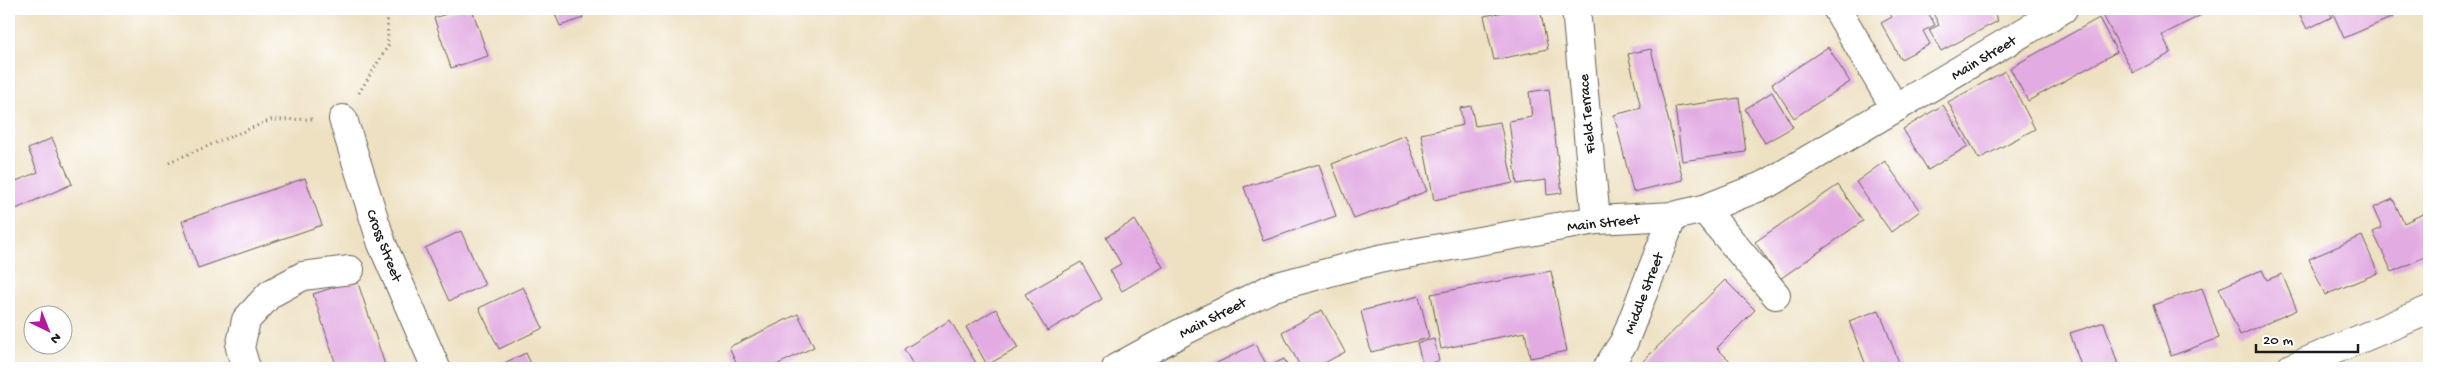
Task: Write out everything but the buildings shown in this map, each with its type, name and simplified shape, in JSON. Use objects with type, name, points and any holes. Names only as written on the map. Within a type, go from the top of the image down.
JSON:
[{"type":"street","name":"Field Terrace","points":[[1576,9],[1596,220]]},
{"type":"street","points":[[1837,9],[1895,108]]},
{"type":"street","name":"Main Street","points":[[1116,368],[1186,330],[1274,287],[1379,259],[1596,220],[1673,216],[1704,208],[1767,184],[2063,9]]},
{"type":"street","name":"Cross Street","points":[[343,119],[382,244],[436,368]]},
{"type":"street","points":[[1704,208],[1776,295]]},
{"type":"street","name":"Middle Street","points":[[1607,368],[1624,342],[1673,216]]},
{"type":"street","points":[[246,368],[240,348],[246,320],[270,294],[303,276],[350,270]]},
{"type":"street","points":[[2291,368],[2428,313]]},
{"type":"path","points":[[169,162],[271,120],[343,119],[388,46],[388,9]]}]
